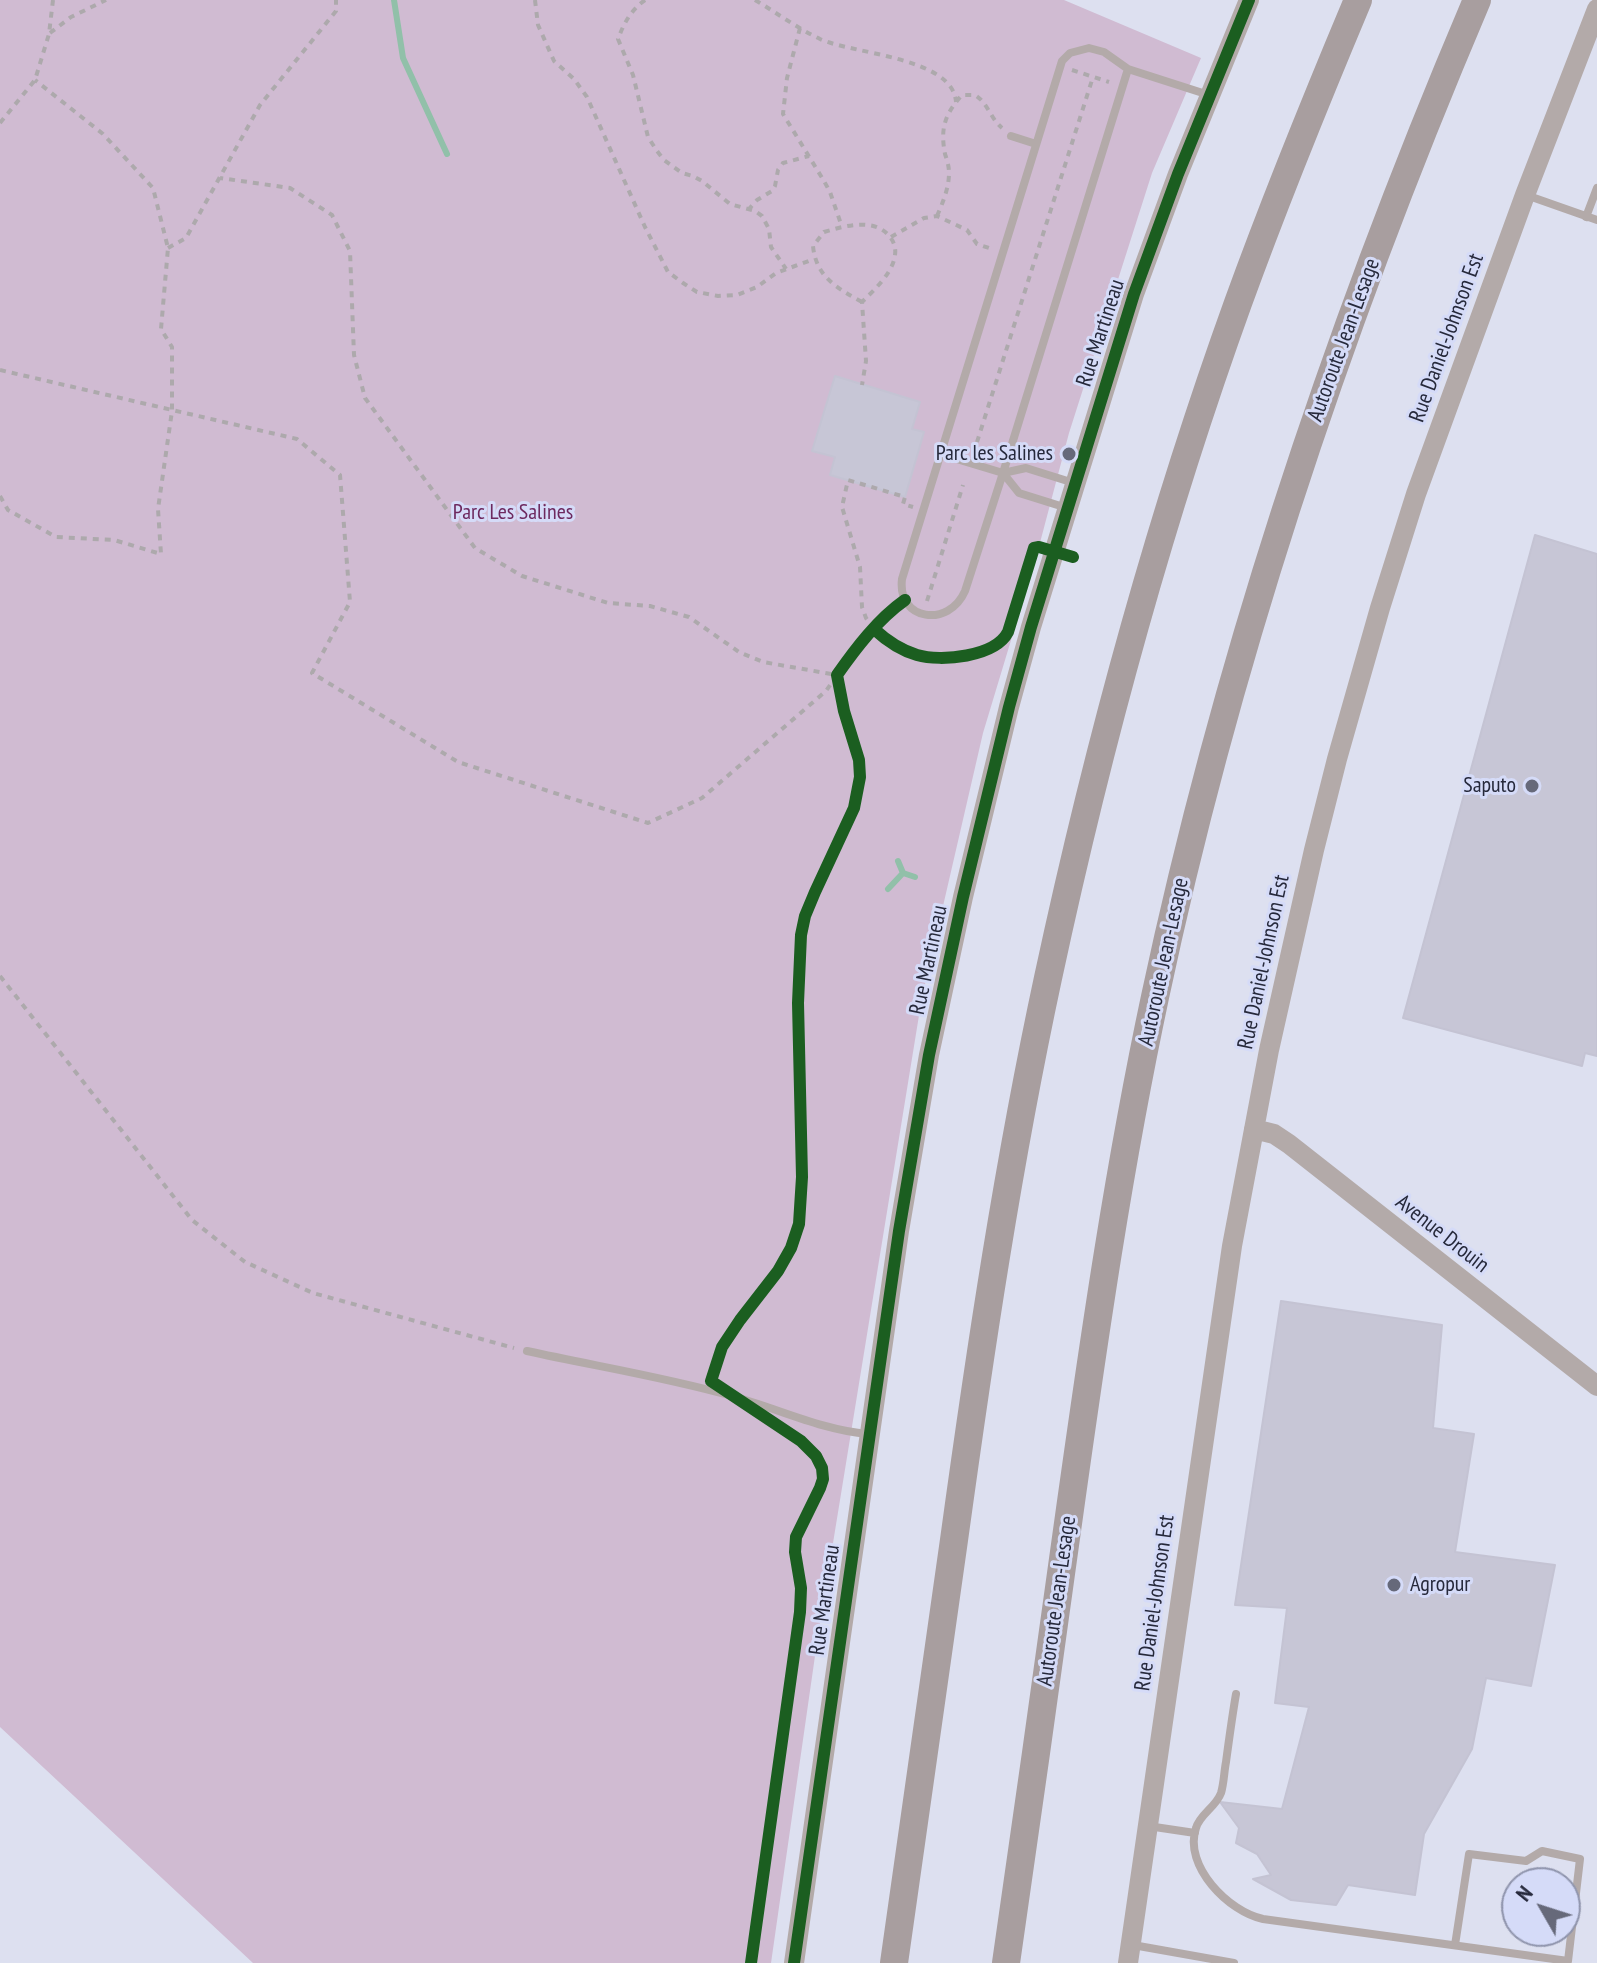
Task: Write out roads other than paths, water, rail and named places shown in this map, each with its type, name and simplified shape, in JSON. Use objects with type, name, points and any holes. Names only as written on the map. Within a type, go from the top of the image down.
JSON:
[{"type":"highway","points":[[894,1963],[997,1243],[1040,1014],[1070,881],[1134,631],[1211,382],[1281,189],[1358,0]]},
{"type":"highway","name":"Autoroute Jean-Lesage","points":[[1006,1963],[1107,1257],[1147,1039],[1179,891],[1246,636],[1309,438],[1389,216],[1477,0]]},
{"type":"street","name":"Rue Martineau","points":[[794,1963],[913,1143],[951,950],[1009,707],[1067,508],[1148,254],[1249,0]]},
{"type":"street","name":"Rue Daniel-Johnson Est","points":[[1129,1954],[1222,1314],[1254,1129],[1314,850],[1380,608],[1433,445],[1525,195],[1593,30],[1597,9]]},
{"type":"street","name":"Avenue Drouin","points":[[1254,1129],[1274,1134],[1289,1144],[1597,1386]]},
{"type":"lane","points":[[1128,69],[965,591],[958,604],[945,613],[930,615],[915,610],[905,600],[902,579],[1060,66],[1067,55],[1089,48],[1104,52],[1128,69],[1209,95]]},
{"type":"lane","points":[[1011,136],[1036,144]]},
{"type":"lane","points":[[1586,217],[1597,188]]},
{"type":"lane","points":[[1525,195],[1597,220]]},
{"type":"lane","points":[[940,454],[1003,473],[1026,468],[1075,483]]},
{"type":"lane","points":[[1003,473],[1019,493],[1067,508]]},
{"type":"lane","points":[[527,1351],[698,1387],[842,1430],[869,1434]]},
{"type":"lane","points":[[1236,1694],[1220,1794],[1199,1822],[1194,1847],[1209,1881],[1228,1901],[1250,1915],[1263,1919],[1568,1961],[1580,1859],[1542,1851],[1526,1861],[1469,1854],[1455,1945]]},
{"type":"lane","points":[[1148,1826],[1195,1833]]},
{"type":"lane","points":[[1129,1954],[1234,1963]]},
{"type":"waterway","points":[[394,0],[403,58],[447,154]]},
{"type":"waterway","points":[[888,889],[903,873],[898,861]]},
{"type":"waterway","points":[[903,873],[915,877]]},
{"type":"place","name":"Parc les Salines","points":[[1069,454]]},
{"type":"place","name":"Saputo","points":[[1532,786]]},
{"type":"place","name":"Agropur","points":[[1394,1585]]},
{"type":"park label","name":"Parc Les Salines","points":[[513,513]]}]
